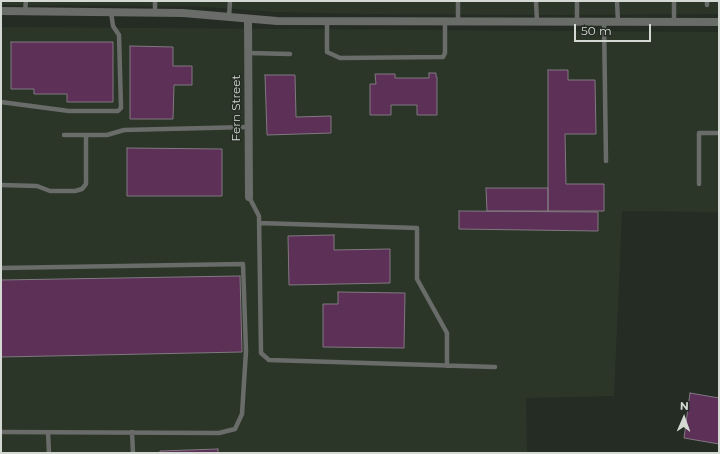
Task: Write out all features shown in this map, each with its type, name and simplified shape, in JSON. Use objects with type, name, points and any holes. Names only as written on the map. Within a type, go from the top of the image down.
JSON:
[{"type":"street","points":[[1,11],[182,13],[277,21],[327,22],[719,22]]},
{"type":"street","name":"Fern Street","points":[[248,19],[248,197]]},
{"type":"lane","points":[[25,11],[26,1]]},
{"type":"lane","points":[[155,1],[155,13]]},
{"type":"lane","points":[[230,1],[230,17]]},
{"type":"lane","points":[[458,1],[458,22]]},
{"type":"lane","points":[[536,1],[537,22]]},
{"type":"lane","points":[[577,1],[577,22]]},
{"type":"lane","points":[[617,1],[618,22]]},
{"type":"lane","points":[[674,1],[674,22]]},
{"type":"lane","points":[[1,102],[69,111],[118,111],[121,108],[120,35],[113,26],[112,12]]},
{"type":"lane","points":[[327,22],[327,52],[340,58],[443,57],[445,54],[445,22]]},
{"type":"lane","points":[[604,22],[606,161]]},
{"type":"lane","points":[[248,53],[290,54]]},
{"type":"lane","points":[[64,135],[107,135],[124,130],[248,127]]},
{"type":"lane","points":[[699,184],[699,133],[719,133]]},
{"type":"lane","points":[[1,186],[37,186],[50,191],[75,191],[82,189],[86,184],[86,135]]},
{"type":"lane","points":[[248,197],[259,216],[260,223],[261,353],[270,360],[494,367]]},
{"type":"lane","points":[[260,223],[417,228],[417,279],[446,334],[447,366]]},
{"type":"lane","points":[[1,268],[243,264],[246,351],[242,414],[235,429],[219,433],[1,432]]},
{"type":"lane","points":[[48,432],[49,453]]},
{"type":"lane","points":[[132,432],[133,453]]},
{"type":"shaded area","points":[[1,1],[719,1],[719,14],[370,14],[276,12],[192,6],[1,5]]},
{"type":"shaded area","points":[[1,27],[719,32],[719,212],[622,211],[614,396],[526,398],[527,453],[1,453]]},
{"type":"building","points":[[11,42],[113,42],[113,102],[67,102],[67,94],[34,94],[34,89],[11,89]]},
{"type":"building","points":[[130,46],[173,47],[173,66],[192,66],[192,85],[174,85],[173,119],[130,119]]},
{"type":"building","points":[[548,70],[568,70],[568,80],[595,80],[596,134],[565,134],[566,184],[604,184],[604,211],[548,211]]},
{"type":"building","points":[[429,73],[436,73],[437,77],[437,115],[417,115],[417,105],[391,105],[391,115],[370,115],[370,84],[376,84],[375,74],[395,74],[395,78],[429,78]]},
{"type":"building","points":[[265,75],[295,75],[296,117],[331,116],[331,133],[267,135]]},
{"type":"building","points":[[127,148],[222,149],[222,196],[127,196]]},
{"type":"building","points":[[486,188],[548,188],[548,211],[487,211]]},
{"type":"building","points":[[459,211],[598,212],[598,231],[459,229]]},
{"type":"building","points":[[334,235],[334,250],[390,249],[390,283],[289,285],[288,236]]},
{"type":"building","points":[[240,276],[242,352],[1,357],[1,280]]},
{"type":"building","points":[[338,292],[405,293],[404,348],[323,347],[323,304],[338,304]]},
{"type":"building","points":[[690,393],[719,398],[719,444],[684,438]]},
{"type":"building","points":[[218,449],[218,453],[160,453],[160,451]]}]
